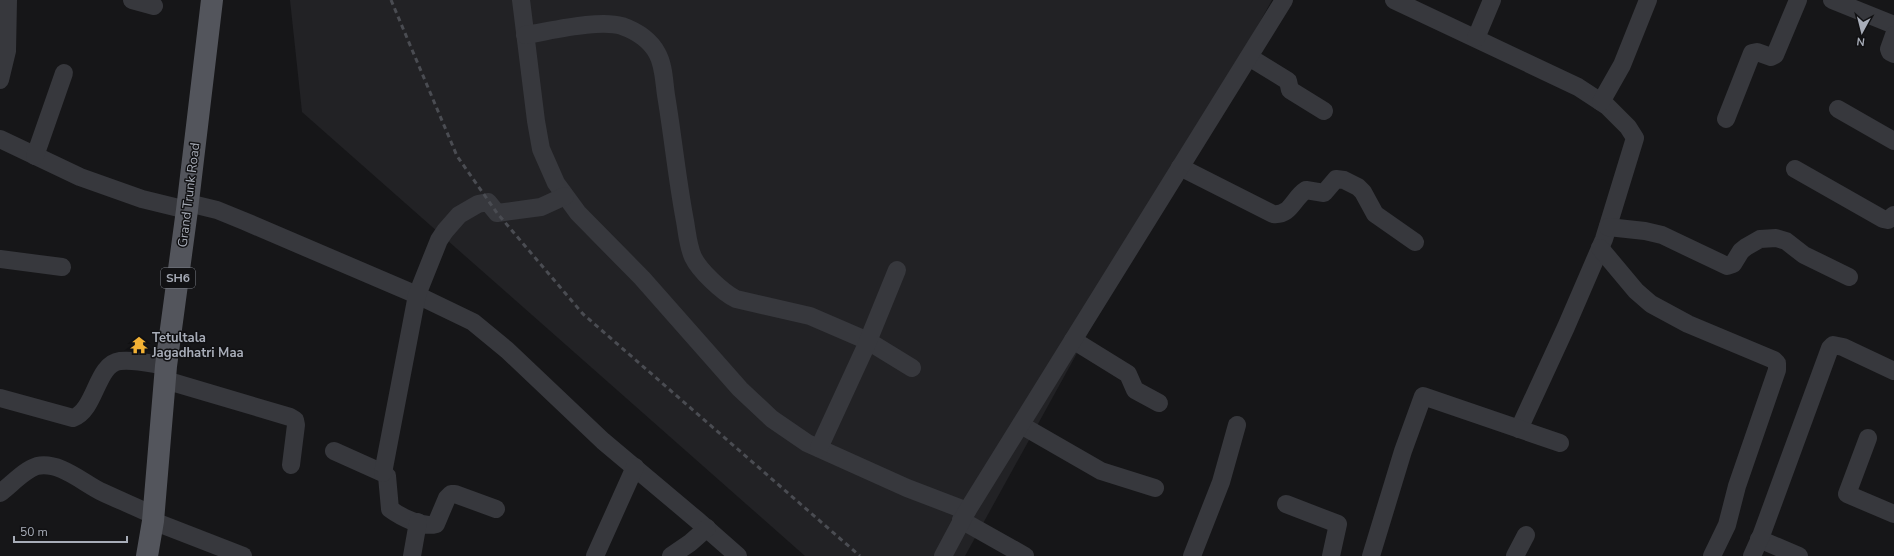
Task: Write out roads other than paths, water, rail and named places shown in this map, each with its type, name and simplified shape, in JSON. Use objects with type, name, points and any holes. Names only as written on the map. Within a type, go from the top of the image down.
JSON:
[{"type":"main road","name":"Grand Trunk Road","points":[[147,556],[153,518],[166,373],[188,207],[212,0]]},
{"type":"street","points":[[0,80],[7,50],[8,0]]},
{"type":"street","points":[[132,0],[154,6]]},
{"type":"street","points":[[521,0],[536,121],[541,149],[556,183],[578,212],[665,304],[740,389],[772,419],[790,433],[964,516],[1025,556]]},
{"type":"street","points":[[943,556],[964,516],[1284,0]]},
{"type":"street","points":[[1394,0],[1578,87],[1602,102],[1634,134],[1635,141],[1600,248],[1519,429]]},
{"type":"street","points":[[1476,38],[1492,0]]},
{"type":"street","points":[[1602,102],[1622,65],[1648,0]]},
{"type":"street","points":[[1726,119],[1752,53],[1757,52],[1771,57],[1775,55],[1798,0]]},
{"type":"street","points":[[1832,0],[1859,5],[1894,25]]},
{"type":"street","points":[[526,35],[604,24],[621,26],[636,32],[652,45],[658,55],[662,69],[674,141],[682,203],[691,252],[698,265],[729,295],[736,299],[810,316],[868,341],[912,368]]},
{"type":"street","points":[[1894,36],[1889,49],[1890,52],[1894,54]]},
{"type":"street","points":[[1249,57],[1288,81],[1290,90],[1324,110]]},
{"type":"street","points":[[35,156],[64,73]]},
{"type":"street","points":[[1838,109],[1894,141]]},
{"type":"street","points":[[0,139],[86,179],[142,199],[188,207],[217,210],[417,294],[473,322],[489,333],[555,397],[738,556]]},
{"type":"street","points":[[1180,168],[1273,214],[1278,215],[1286,212],[1306,190],[1324,193],[1336,178],[1344,180],[1363,192],[1375,214],[1415,242]]},
{"type":"street","points":[[1795,169],[1883,219],[1888,220],[1894,215]]},
{"type":"street","points":[[383,472],[417,294],[439,240],[458,215],[478,204],[488,202],[497,213],[541,207],[565,196]]},
{"type":"street","points":[[1608,227],[1645,231],[1662,235],[1727,266],[1733,264],[1741,251],[1760,239],[1776,238],[1786,240],[1804,255],[1849,277]]},
{"type":"street","points":[[1600,248],[1636,291],[1651,304],[1688,324],[1774,360],[1777,363],[1777,370],[1737,486],[1731,514],[1712,556]]},
{"type":"street","points":[[0,259],[62,267]]},
{"type":"street","points":[[819,448],[868,341],[897,270]]},
{"type":"street","points":[[1073,340],[1128,374],[1135,390],[1159,403]]},
{"type":"street","points":[[1752,556],[1830,348],[1833,346],[1843,347],[1894,371]]},
{"type":"street","points":[[0,398],[73,418],[80,415],[86,407],[105,371],[112,364],[119,361],[128,361],[290,416],[296,425],[291,465]]},
{"type":"street","points":[[1370,556],[1423,396],[1560,443]]},
{"type":"street","points":[[1020,425],[1102,471],[1155,488]]},
{"type":"street","points":[[1192,556],[1221,482],[1238,425]]},
{"type":"street","points":[[1868,438],[1847,494],[1894,514]]},
{"type":"street","points":[[334,451],[383,472],[387,476],[390,509],[418,522],[431,526],[436,524],[447,498],[451,494],[455,494],[496,509]]},
{"type":"street","points":[[0,493],[29,470],[38,466],[48,466],[72,474],[103,493],[153,518],[243,556]]},
{"type":"street","points":[[595,556],[635,467]]},
{"type":"street","points":[[1286,504],[1338,524],[1331,556]]},
{"type":"street","points":[[412,556],[418,522]]},
{"type":"street","points":[[671,556],[690,543],[707,528]]},
{"type":"street","points":[[1515,556],[1526,535]]},
{"type":"street","points":[[1759,539],[1799,556]]},
{"type":"railway","points":[[391,0],[457,156],[497,213],[583,314],[860,556]]},
{"type":"place","name":"Tetultala Jagadhatri Maa","points":[[139,345]]}]
